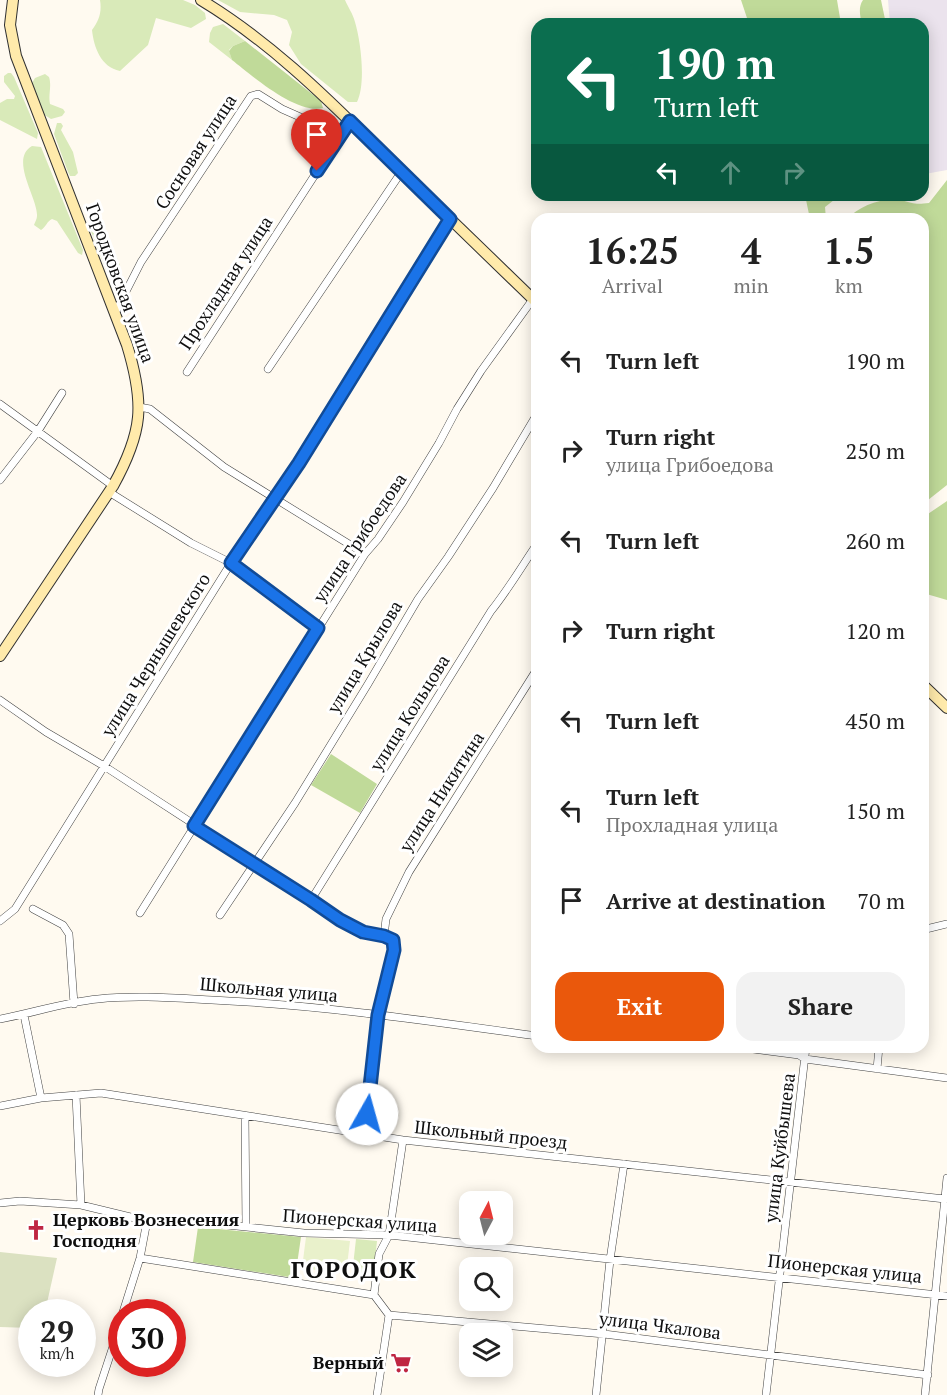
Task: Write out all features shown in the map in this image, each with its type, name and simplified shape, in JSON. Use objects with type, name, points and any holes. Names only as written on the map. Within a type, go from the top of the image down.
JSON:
[{"type":"main road","name":"Городковская улица","points":[[0,656],[111,489],[127,460],[135,438],[140,407],[137,378],[115,313],[16,56],[10,25],[13,0]]},
{"type":"main road","points":[[201,0],[269,48],[347,126],[402,171],[531,297]]},
{"type":"main road","points":[[929,691],[947,708]]},
{"type":"street","name":"Сосновая улица","points":[[115,313],[141,262],[251,96],[258,94],[282,109],[334,132],[347,126]]},
{"type":"street","name":"Прохладная улица","points":[[187,372],[347,126]]},
{"type":"street","points":[[268,369],[402,171]]},
{"type":"street","name":"улица Чернышевского","points":[[0,921],[15,909],[231,563],[353,378],[450,219]]},
{"type":"street","name":"улица Грибоедова","points":[[140,913],[365,554],[403,502],[475,381],[531,306]]},
{"type":"street","points":[[0,480],[38,431],[62,393]]},
{"type":"street","points":[[0,404],[111,489],[191,543],[231,563],[318,628]]},
{"type":"street","points":[[140,407],[150,409],[224,467],[365,554]]},
{"type":"street","name":"улица Крылова","points":[[220,915],[295,802],[418,599],[493,488],[531,424]]},
{"type":"street","name":"улица Кольцова","points":[[311,900],[491,611],[531,552]]},
{"type":"street","name":"улица Никитина","points":[[384,936],[389,911],[409,872],[531,679]]},
{"type":"street","points":[[0,700],[46,732],[104,766],[340,920],[363,932],[393,940],[394,950],[378,1015],[364,1134]]},
{"type":"street","points":[[33,909],[63,926],[69,934],[74,1004]]},
{"type":"street","points":[[929,928],[947,924]]},
{"type":"street","name":"Школьная улица","points":[[0,1019],[96,999],[185,998],[255,1002],[378,1015],[531,1035]]},
{"type":"street","points":[[24,1015],[41,1098]]},
{"type":"street","points":[[790,1053],[799,1054],[805,1059],[947,1078]]},
{"type":"street","name":"улица Куйбышева","points":[[766,1395],[806,1053]]},
{"type":"street","points":[[877,1069],[878,1053]]},
{"type":"street","name":"Школьный проезд","points":[[0,1106],[41,1098],[101,1093],[403,1140],[945,1200]]},
{"type":"street","points":[[76,1095],[81,1205]]},
{"type":"street","points":[[244,1116],[246,1227]]},
{"type":"street","points":[[377,1395],[389,1315],[374,1295],[379,1254],[389,1236],[403,1140]]},
{"type":"street","points":[[596,1395],[610,1260],[624,1164]]},
{"type":"street","points":[[925,1395],[947,1178]]},
{"type":"street","name":"Пионерская улица","points":[[0,1203],[20,1201],[81,1205],[147,1221],[197,1222],[304,1233],[389,1236],[780,1276],[947,1296]]},
{"type":"street","points":[[127,1299],[140,1258],[147,1221]]},
{"type":"street","points":[[140,1258],[374,1295]]},
{"type":"street","name":"улица Чкалова","points":[[389,1315],[604,1334],[928,1375]]},
{"type":"street","points":[[98,1395],[108,1361]]},
{"type":"shaded area","points":[[888,0],[947,0],[947,170],[929,173],[929,18],[890,18]]},
{"type":"green space","points":[[100,0],[183,0],[195,5],[205,13],[206,19],[191,28],[156,18],[148,45],[120,71],[113,69],[103,61],[95,43],[92,30],[99,16]]},
{"type":"green space","points":[[218,0],[345,0],[354,19],[361,51],[362,74],[357,102],[348,102],[301,64],[289,45],[292,32],[287,20],[274,15],[240,12]]},
{"type":"green space","points":[[741,0],[837,0],[840,18],[747,18]]},
{"type":"green space","points":[[863,0],[881,0],[885,18],[861,18]]},
{"type":"green space","points":[[223,24],[245,41],[229,50],[232,60],[209,42],[213,27]]},
{"type":"green space","points":[[245,41],[321,101],[323,108],[312,109],[288,100],[262,84],[232,60],[229,51],[233,46]]},
{"type":"green space","points":[[8,73],[14,77],[38,133],[37,139],[0,120],[0,103],[7,99],[14,99],[15,96],[4,82],[4,76]]},
{"type":"green space","points":[[45,74],[50,80],[50,104],[65,112],[62,116],[51,119],[43,114],[32,83],[35,78]]},
{"type":"green space","points":[[57,123],[63,126],[61,130],[73,152],[78,173],[75,176],[70,176],[68,172],[54,134]]},
{"type":"green space","points":[[32,146],[41,147],[83,250],[82,255],[78,253],[57,221],[50,220],[41,230],[34,225],[37,217],[36,208],[26,179],[23,160],[26,152]]},
{"type":"green space","points":[[947,180],[947,485],[929,499],[929,213],[854,213],[878,201],[929,203]]},
{"type":"green space","points":[[806,201],[833,201],[825,207],[826,213],[809,213]]},
{"type":"green space","points":[[93,216],[99,216],[120,265],[119,274],[114,278],[108,275],[89,226]]},
{"type":"green space","points":[[947,501],[947,600],[929,595],[929,513]]},
{"type":"green space","points":[[331,754],[377,784],[360,813],[311,785]]},
{"type":"green space","points":[[198,1227],[301,1237],[295,1278],[193,1262]]},
{"type":"green space","points":[[306,1237],[350,1241],[346,1274],[302,1268]]},
{"type":"green space","points":[[356,1239],[377,1241],[373,1278],[352,1275]]},
{"type":"green space","points":[[0,1252],[57,1258],[48,1299],[18,1299],[18,1328],[0,1327]]},
{"type":"place","name":"Церковь Вознесения Господня","points":[[36,1230]]},
{"type":"place","name":"Верный","points":[[401,1363]]},
{"type":"district","name":"ГОРОДОК","points":[[354,1270]]},
{"type":"route","points":[[317,171],[350,121],[450,219],[299,463],[231,563],[318,628],[194,826],[340,920],[363,932],[393,940],[394,950],[378,1015],[367,1114]]}]
